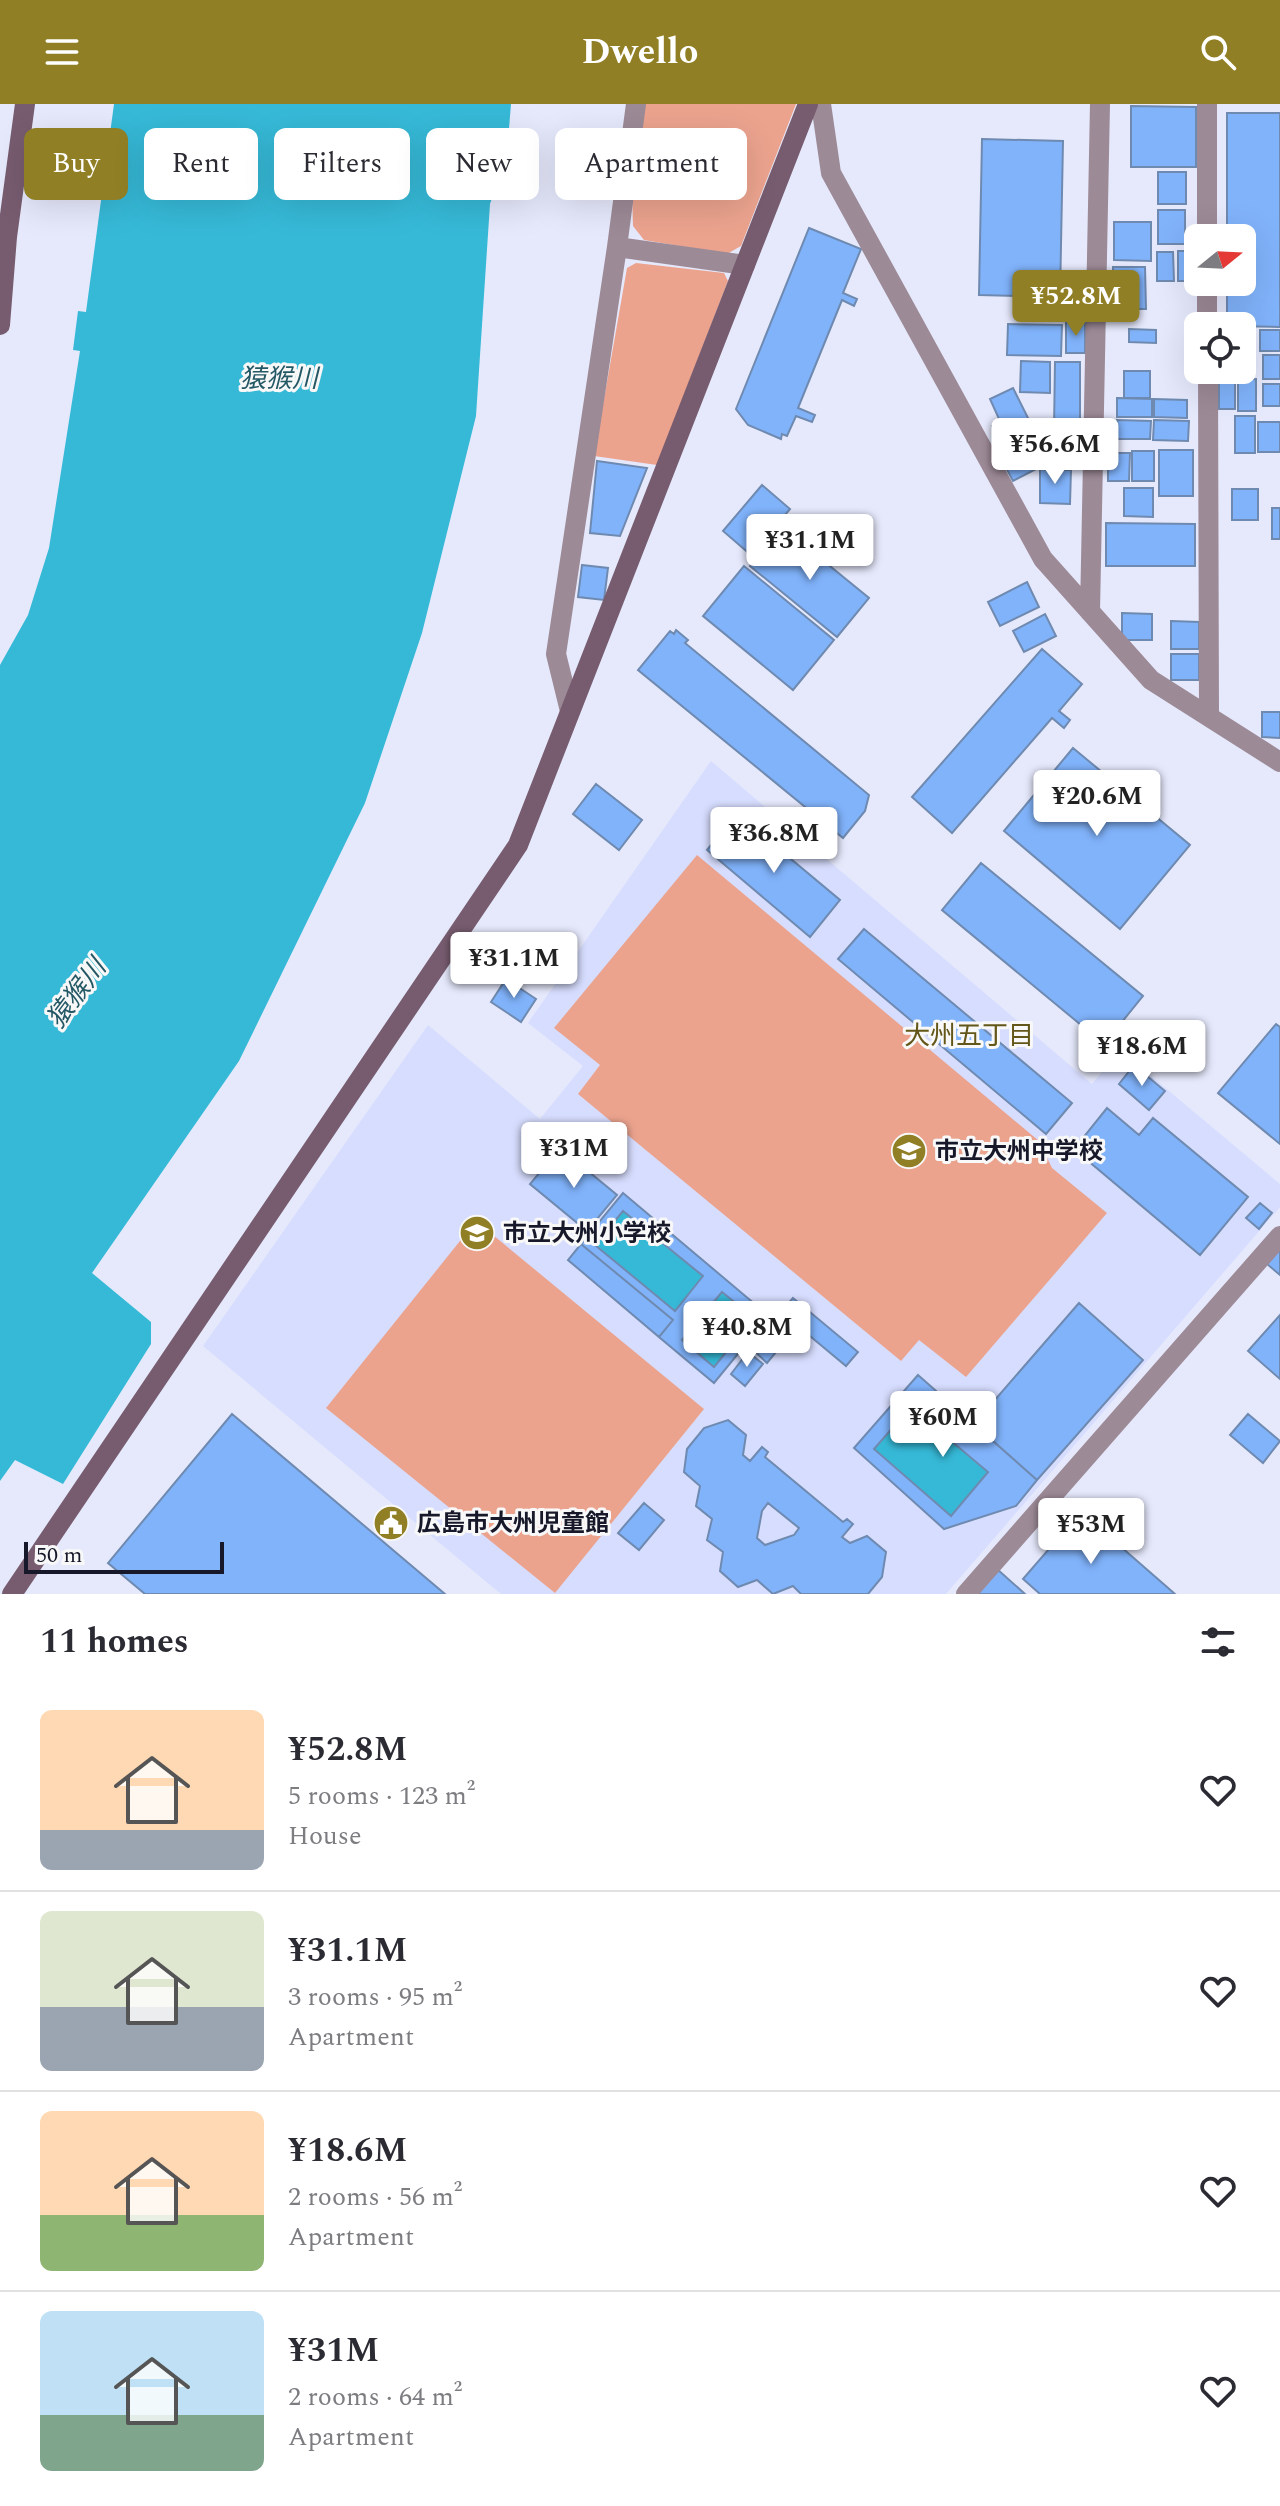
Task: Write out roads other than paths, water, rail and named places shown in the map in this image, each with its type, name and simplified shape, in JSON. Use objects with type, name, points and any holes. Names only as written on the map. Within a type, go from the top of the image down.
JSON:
[{"type":"street","points":[[0,325],[7,237],[8,158],[25,104]]},
{"type":"street","points":[[570,711],[556,654],[636,104]]},
{"type":"street","points":[[12,1594],[518,845],[808,104]]},
{"type":"street","points":[[821,104],[831,173],[1043,559],[1151,680],[1280,762]]},
{"type":"street","points":[[1090,612],[1100,104]]},
{"type":"street","points":[[1207,104],[1207,224]]},
{"type":"street","points":[[617,247],[745,265]]},
{"type":"street","points":[[1208,384],[1209,716]]},
{"type":"street","points":[[966,1594],[1280,1236]]},
{"type":"water","name":"猿猴川","points":[[114,104],[511,104],[509,128],[426,128],[426,200],[491,200],[476,416],[422,633],[365,803],[239,1061],[92,1273],[151,1322],[151,1344],[63,1484],[15,1460],[0,1481],[0,665],[28,615],[49,548],[80,351],[73,350],[78,311],[86,312],[101,200],[128,200],[128,128],[111,128]]},
{"type":"water","points":[[623,1211],[703,1276],[675,1311],[595,1245]]},
{"type":"water","points":[[722,1292],[754,1318],[714,1367],[682,1340]]},
{"type":"water","points":[[911,1407],[988,1472],[951,1516],[874,1449]]},
{"type":"place","name":"市立大州中学校","points":[[909,1151]]},
{"type":"place","name":"市立大州小学校","points":[[477,1233]]},
{"type":"place","name":"広島市大州児童館","points":[[391,1523]]},
{"type":"district","name":"大州五丁目","points":[[969,1035]]}]
